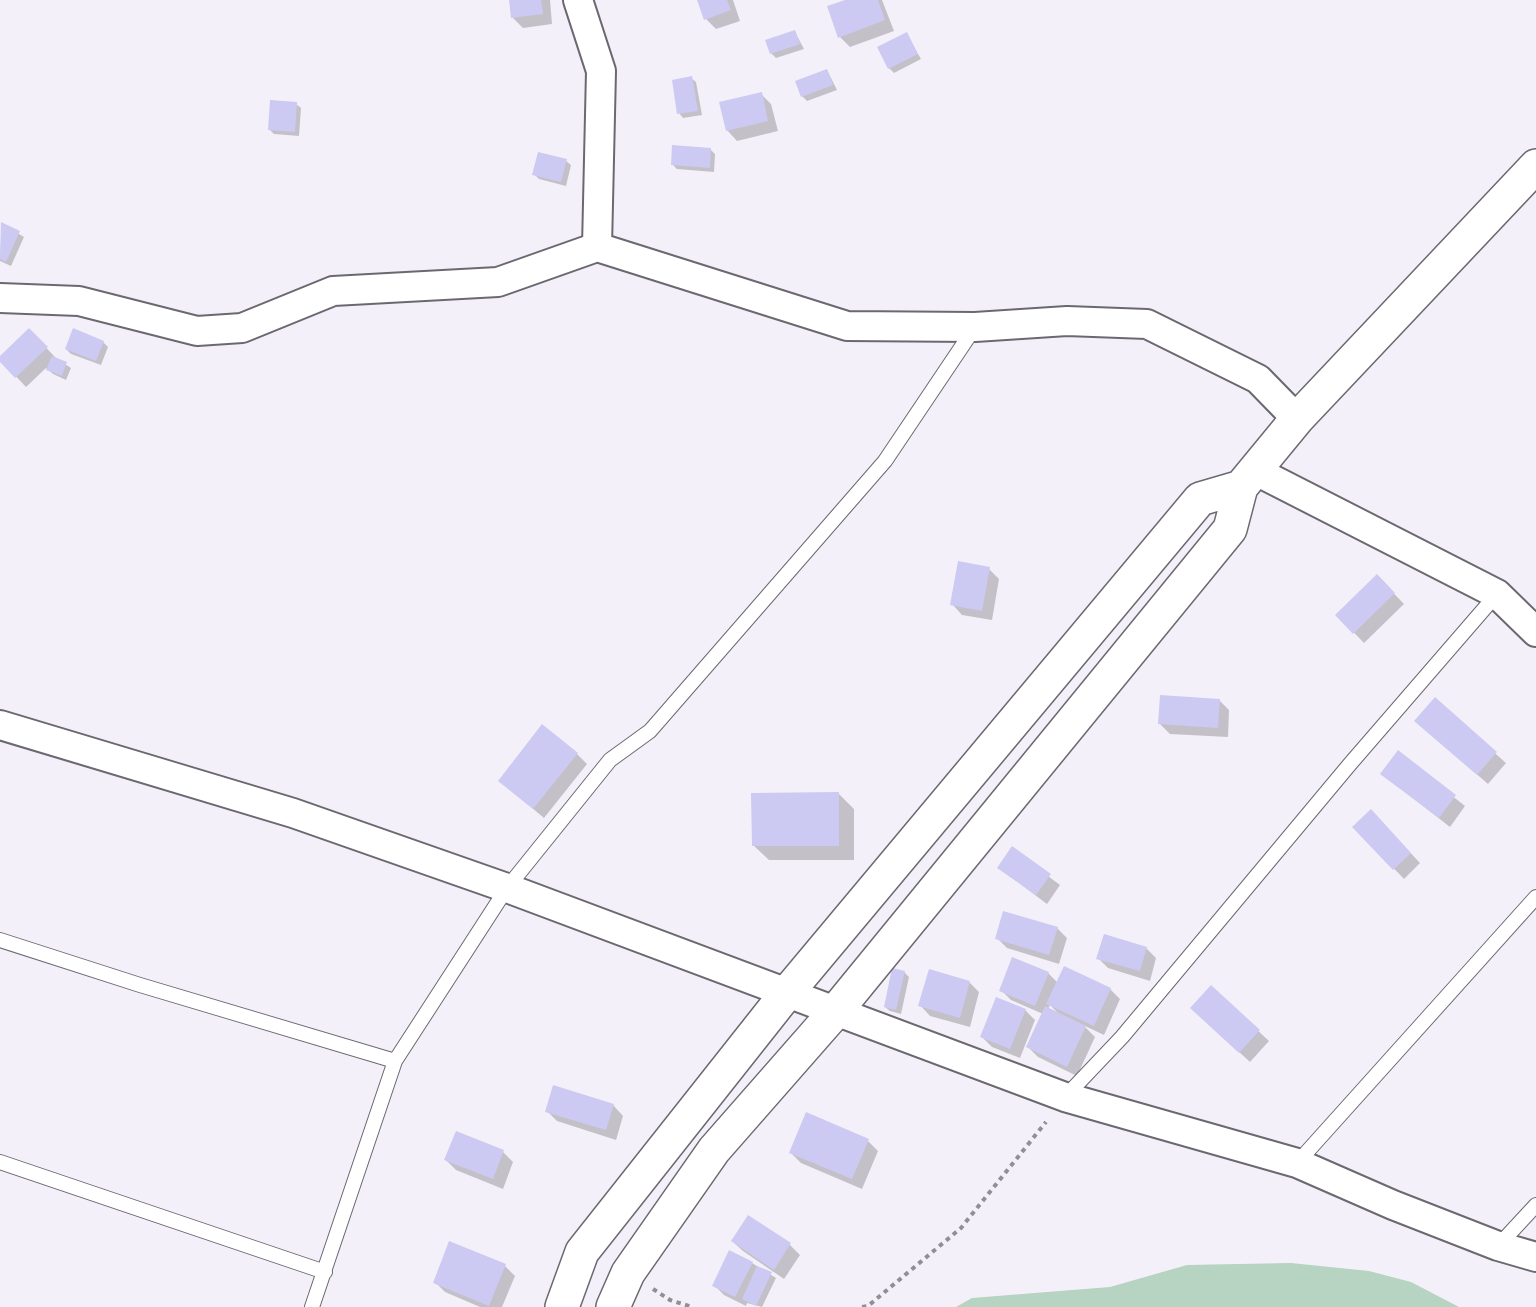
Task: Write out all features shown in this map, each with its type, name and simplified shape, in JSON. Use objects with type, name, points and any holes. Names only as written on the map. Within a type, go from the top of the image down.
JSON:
[{"type":"main road","points":[[613,1307],[628,1273],[714,1150],[835,1012],[1230,529],[1249,479],[1297,419],[1536,166]]},
{"type":"main road","points":[[562,1307],[582,1252],[786,994],[1200,499],[1249,479]]},
{"type":"street","points":[[578,0],[601,71],[597,247]]},
{"type":"street","points":[[0,298],[79,302],[197,331],[242,328],[333,291],[498,282],[597,247],[848,326],[975,327],[1067,321],[1147,324],[1258,379],[1297,419]]},
{"type":"street","points":[[1249,479],[1497,594],[1536,632]]},
{"type":"street","points":[[0,725],[293,813],[507,888],[1065,1097],[1297,1162],[1393,1205],[1498,1246],[1536,1257]]},
{"type":"lane","points":[[312,1307],[395,1061],[507,888],[610,760],[650,731],[885,461],[975,327]]},
{"type":"lane","points":[[1065,1097],[1122,1037],[1342,773],[1497,594]]},
{"type":"lane","points":[[1297,1162],[1536,897]]},
{"type":"lane","points":[[0,940],[140,985],[395,1061]]},
{"type":"lane","points":[[0,1162],[325,1272]]},
{"type":"lane","points":[[1498,1246],[1536,1205]]},
{"type":"path","points":[[862,1307],[868,1306],[961,1228],[1065,1097]]},
{"type":"path","points":[[628,1273],[670,1300],[692,1307]]},
{"type":"green space","points":[[1291,1263],[1369,1271],[1411,1282],[1459,1307],[956,1307],[972,1298],[1110,1287],[1187,1265]]},
{"type":"building","points":[[509,0],[541,0],[543,14],[511,18]]},
{"type":"building","points":[[697,0],[727,0],[731,10],[704,20]]},
{"type":"building","points":[[845,0],[878,0],[885,20],[838,38],[827,6]]},
{"type":"building","points":[[795,30],[800,44],[770,54],[765,40]]},
{"type":"building","points":[[907,32],[918,54],[888,69],[877,47]]},
{"type":"building","points":[[827,69],[833,85],[801,97],[795,81]]},
{"type":"building","points":[[692,76],[698,111],[677,114],[672,80]]},
{"type":"building","points":[[762,92],[768,121],[726,131],[719,102]]},
{"type":"building","points":[[270,100],[297,102],[295,132],[268,130]]},
{"type":"building","points":[[672,145],[711,148],[710,168],[671,165]]},
{"type":"building","points":[[538,152],[567,159],[561,182],[532,175]]},
{"type":"building","points":[[1,222],[20,231],[6,262],[0,259]]},
{"type":"building","points":[[29,328],[48,347],[15,378],[0,362],[0,356]]},
{"type":"building","points":[[73,328],[104,341],[96,361],[65,349]]},
{"type":"building","points":[[52,356],[67,362],[62,376],[46,370]]},
{"type":"building","points":[[958,561],[990,567],[982,611],[950,605]]},
{"type":"building","points":[[1377,574],[1395,593],[1353,634],[1335,615]]},
{"type":"building","points":[[1160,695],[1220,699],[1218,728],[1158,724]]},
{"type":"building","points":[[1435,697],[1497,752],[1477,775],[1414,721]]},
{"type":"building","points":[[542,724],[578,753],[533,809],[498,781]]},
{"type":"building","points":[[1398,750],[1456,795],[1439,818],[1380,774]]},
{"type":"building","points":[[839,792],[839,846],[752,846],[751,793]]},
{"type":"building","points":[[1371,809],[1411,853],[1393,870],[1352,827]]},
{"type":"building","points":[[1012,846],[1051,874],[1036,895],[997,868]]},
{"type":"building","points":[[1003,911],[1058,927],[1049,955],[995,939]]},
{"type":"building","points":[[1104,934],[1147,947],[1140,971],[1096,959]]},
{"type":"building","points":[[1012,957],[1049,972],[1035,1006],[999,991]]},
{"type":"building","points":[[1064,966],[1111,988],[1094,1026],[1046,1004]]},
{"type":"building","points":[[892,968],[905,971],[896,1010],[884,1007]]},
{"type":"building","points":[[929,969],[970,981],[960,1018],[918,1006]]},
{"type":"building","points":[[1211,985],[1260,1030],[1239,1053],[1190,1008]]},
{"type":"building","points":[[996,997],[1026,1009],[1010,1049],[980,1037]]},
{"type":"building","points":[[1045,1006],[1086,1026],[1067,1067],[1026,1047]]},
{"type":"building","points":[[553,1085],[614,1104],[606,1130],[545,1112]]},
{"type":"building","points":[[806,1112],[869,1139],[852,1179],[789,1153]]},
{"type":"building","points":[[456,1131],[504,1150],[493,1179],[444,1160]]},
{"type":"building","points":[[748,1215],[791,1243],[774,1270],[731,1241]]},
{"type":"building","points":[[449,1241],[506,1264],[489,1306],[433,1283]]},
{"type":"building","points":[[729,1250],[753,1262],[735,1297],[712,1286]]},
{"type":"building","points":[[757,1266],[772,1272],[756,1306],[742,1299]]}]
